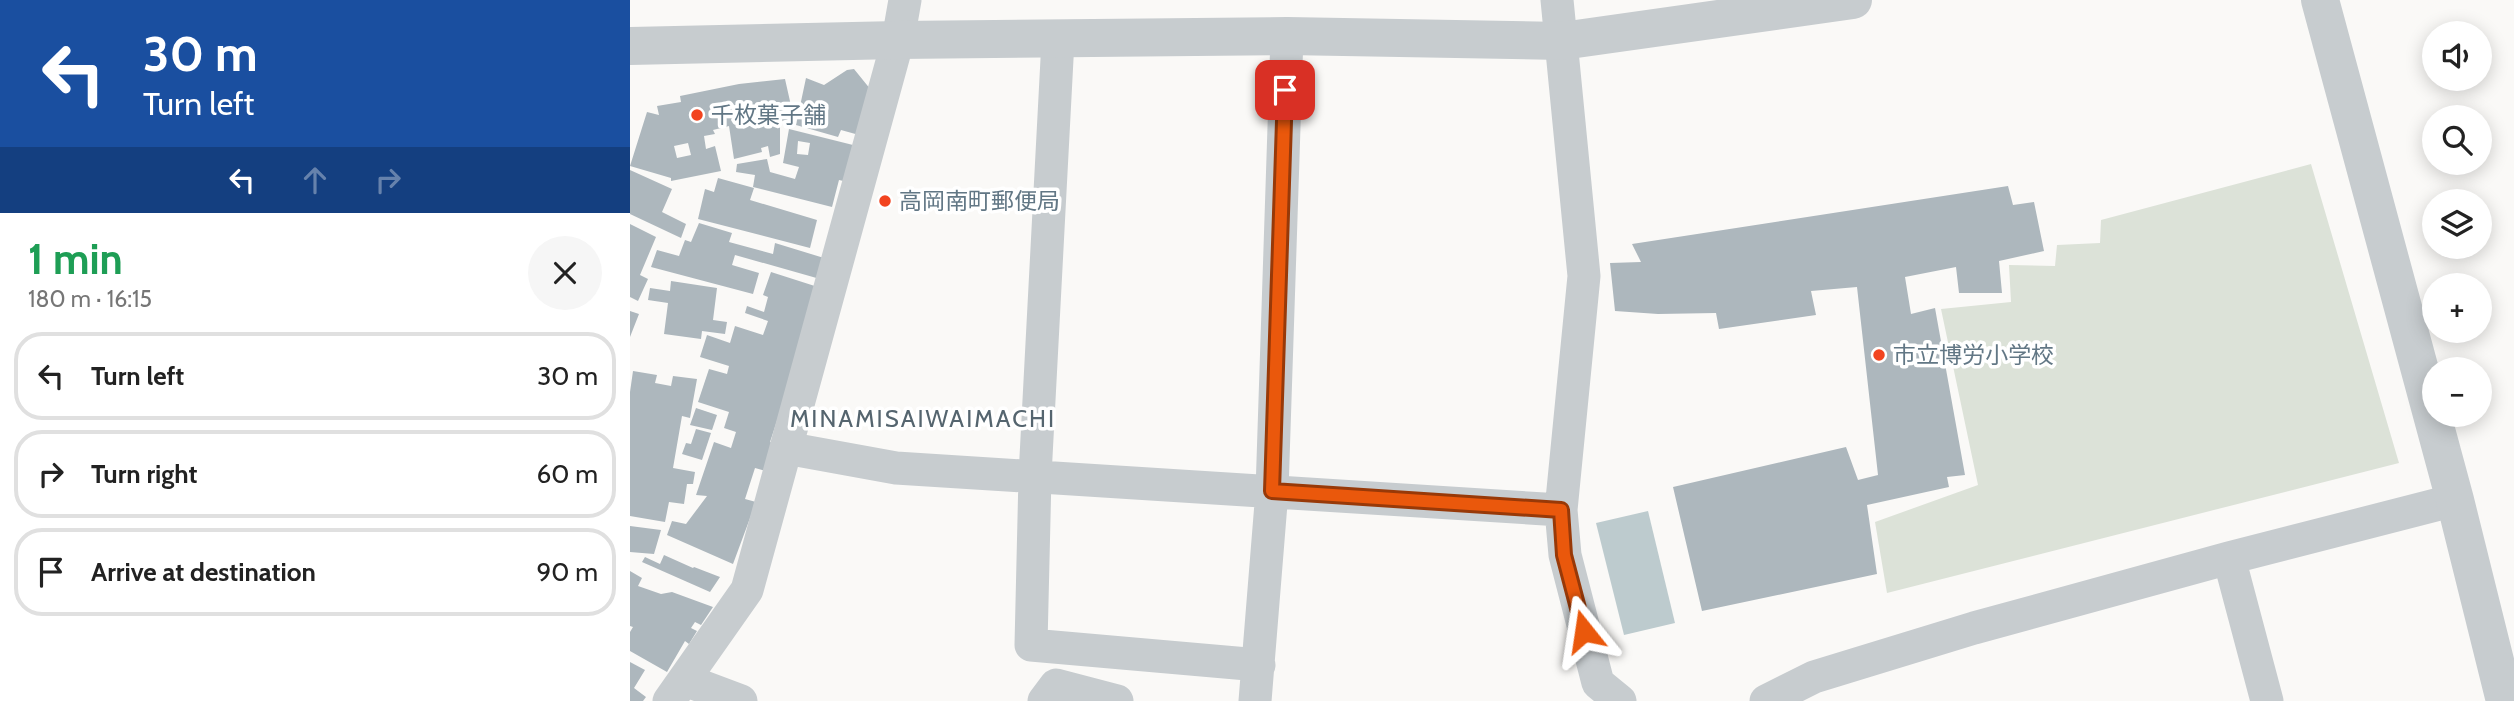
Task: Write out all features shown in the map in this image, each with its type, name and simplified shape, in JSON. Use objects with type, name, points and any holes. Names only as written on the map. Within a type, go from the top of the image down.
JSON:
[{"type":"street","points":[[741,701],[677,690],[747,590],[898,40],[905,0]]},
{"type":"street","points":[[1557,0],[1584,276],[1561,510],[1564,555],[1602,695]]},
{"type":"street","points":[[630,46],[1287,36],[1562,41],[1853,0]]},
{"type":"street","points":[[2320,0],[2455,500],[2505,701]]},
{"type":"street","points":[[1255,701],[1272,491],[1287,36]]},
{"type":"street","points":[[1058,40],[1035,476],[1031,645],[1259,665]]},
{"type":"street","points":[[786,447],[896,468],[1561,510]]},
{"type":"street","points":[[1766,701],[1814,677],[1877,656],[2229,558],[2455,500]]},
{"type":"street","points":[[2229,558],[2267,701]]},
{"type":"street","points":[[1044,701],[1056,685],[1117,701]]},
{"type":"shaded area","points":[[2311,164],[2399,463],[1887,593],[1875,522],[1978,485],[1941,309],[2011,302],[2009,265],[2055,266],[2057,245],[2100,243],[2101,220]]},
{"type":"shaded area","points":[[1648,511],[1675,623],[1624,635],[1596,523]]},
{"type":"building","points":[[854,69],[871,90],[859,135],[841,130],[838,137],[796,125],[806,78],[824,85],[847,70]]},
{"type":"building","points":[[785,79],[794,119],[780,121],[780,154],[770,157],[768,146],[761,148],[762,152],[734,159],[729,126],[713,130],[715,134],[704,136],[706,149],[715,146],[721,171],[671,181],[671,178],[630,166],[647,112],[659,115],[657,106],[681,102],[680,96],[739,84]],"holes":[[[688,143],[691,155],[677,158],[674,146]]]},
{"type":"building","points":[[789,129],[857,146],[848,182],[839,180],[832,207],[753,187],[755,175],[736,172],[737,164],[767,159],[770,172],[795,179],[799,167],[783,163]],"holes":[[[798,141],[810,143],[808,155],[797,154]]]},
{"type":"building","points":[[630,170],[672,189],[662,212],[686,224],[681,238],[630,214]]},
{"type":"building","points":[[718,178],[754,188],[750,200],[817,220],[810,248],[698,219],[705,189],[714,192]]},
{"type":"building","points":[[2008,186],[2013,205],[2034,202],[2044,251],[1999,261],[2002,293],[1959,293],[1956,267],[1905,277],[1911,314],[1935,308],[1965,475],[1947,477],[1949,487],[1867,505],[1877,574],[1702,611],[1673,487],[1846,447],[1858,480],[1878,475],[1857,287],[1811,291],[1816,315],[1719,329],[1716,313],[1658,314],[1615,311],[1610,263],[1641,262],[1632,244]]},
{"type":"building","points":[[699,223],[732,233],[729,242],[773,254],[775,243],[824,258],[820,279],[735,255],[732,265],[759,273],[753,294],[651,267],[657,250],[679,256],[685,240],[691,242]]},
{"type":"building","points":[[630,224],[656,237],[640,275],[648,279],[638,301],[630,297]]},
{"type":"building","points":[[771,272],[821,288],[770,442],[778,445],[769,472],[755,468],[745,499],[756,502],[733,564],[667,535],[672,521],[686,524],[707,496],[696,495],[714,442],[731,448],[736,432],[724,428],[729,412],[698,402],[709,369],[727,374],[729,366],[700,357],[707,335],[730,343],[735,326],[763,335],[768,321],[745,313],[747,306],[764,312],[768,297],[763,295]]},
{"type":"building","points":[[671,281],[717,288],[713,320],[727,322],[725,334],[702,331],[701,339],[664,334],[668,303],[648,300],[650,288],[670,291]]},
{"type":"building","points":[[630,311],[639,314],[630,337]]},
{"type":"building","points":[[633,371],[657,375],[655,383],[671,386],[673,376],[697,379],[690,418],[682,416],[673,468],[695,472],[693,484],[687,484],[684,504],[669,502],[665,522],[630,516],[630,392]]},
{"type":"building","points":[[696,408],[717,415],[712,430],[690,425]]},
{"type":"building","points":[[696,429],[711,433],[702,460],[682,454],[686,443],[691,444]]},
{"type":"building","points":[[630,526],[661,530],[654,554],[630,552]]},
{"type":"building","points":[[664,555],[720,577],[710,592],[642,562],[645,557],[660,564]]},
{"type":"building","points":[[630,571],[642,578],[638,586],[661,594],[672,592],[713,607],[701,625],[695,622],[691,628],[697,631],[689,644],[685,641],[667,672],[630,651],[630,632],[633,627],[630,626]]},
{"type":"building","points":[[630,662],[645,670],[634,688],[646,697],[643,701],[630,701]]},
{"type":"place","name":"千枚菓子舗","points":[[697,115]]},
{"type":"place","name":"高岡南町郵便局","points":[[885,201]]},
{"type":"place","name":"市立博労小学校","points":[[1879,355]]},
{"type":"district","name":"MINAMISAIWAIMACHI","points":[[923,418]]},
{"type":"route","points":[[1285,90],[1272,491],[1561,510],[1564,555],[1584,631]]}]
